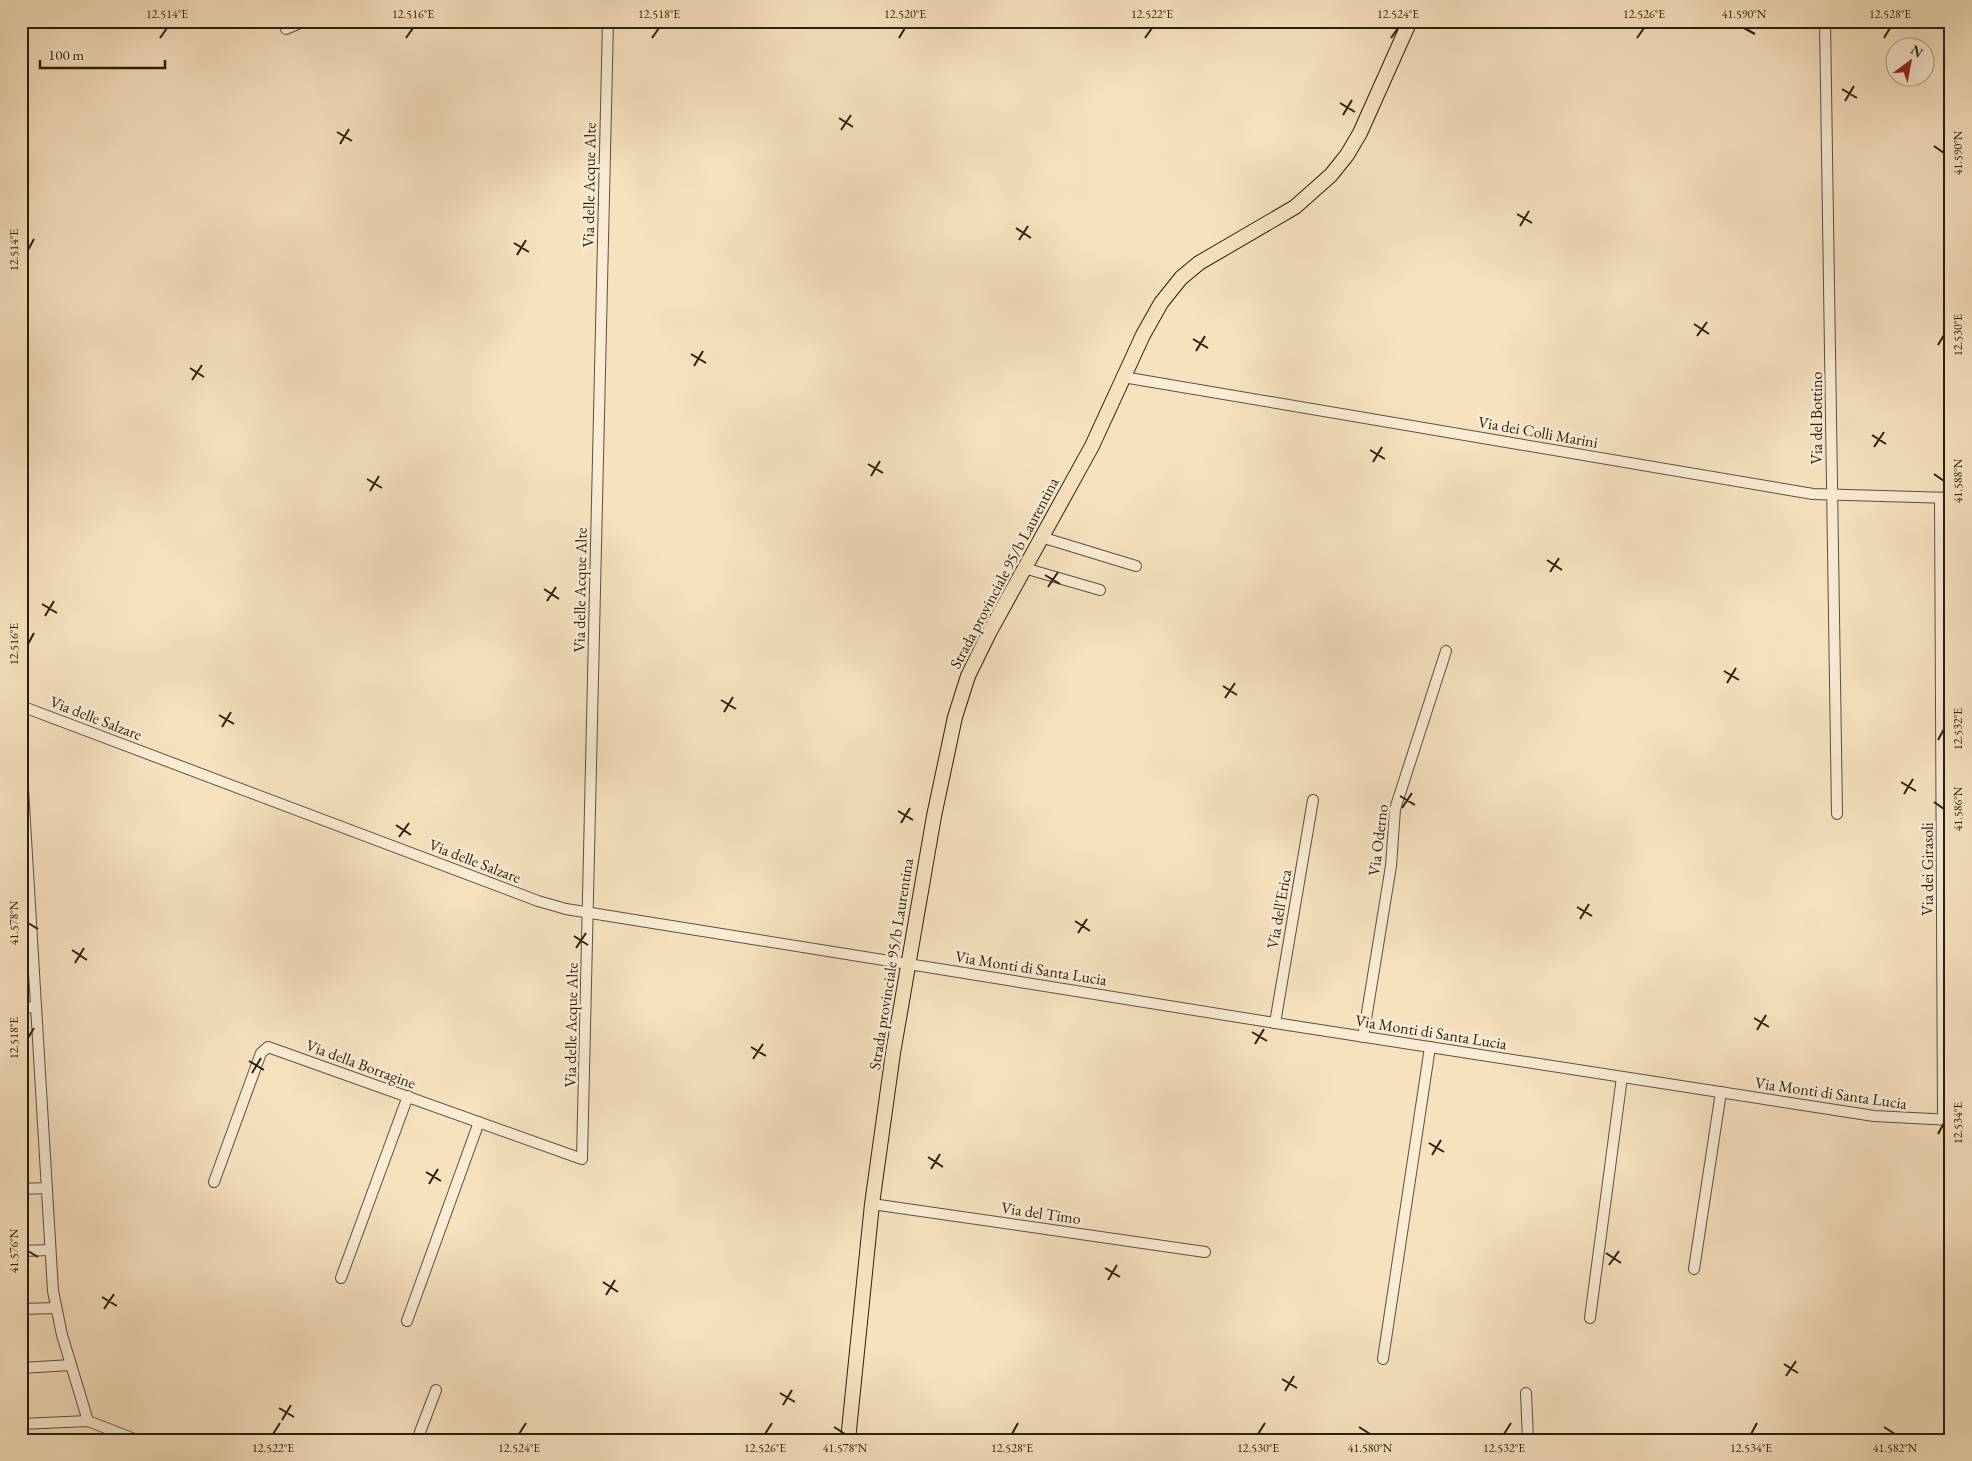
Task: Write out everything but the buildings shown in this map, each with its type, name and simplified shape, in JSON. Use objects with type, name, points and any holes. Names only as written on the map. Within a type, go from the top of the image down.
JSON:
[{"type":"main road","name":"Strada provinciale 95/b Laurentina","points":[[848,1440],[872,1204],[908,964],[934,816],[959,702],[980,651],[1041,536],[1092,446],[1123,377],[1157,309],[1185,274],[1219,249],[1295,207],[1320,186],[1339,165],[1362,128],[1410,21]]},
{"type":"street","points":[[286,29],[305,21]]},
{"type":"street","name":"Via delle Acque Alte","points":[[582,1159],[608,21]]},
{"type":"street","name":"Via del Bottino","points":[[1825,21],[1837,814]]},
{"type":"street","name":"Via dei Colli Marini","points":[[1123,377],[1831,496],[1945,498]]},
{"type":"street","name":"Via dei Girasoli","points":[[1945,498],[1947,1120]]},
{"type":"street","points":[[1041,536],[1136,566]]},
{"type":"street","points":[[1024,568],[1100,590]]},
{"type":"street","name":"Via Oderno","points":[[1363,1037],[1390,871],[1395,810],[1446,651]]},
{"type":"street","name":"Via delle Salzare","points":[[21,706],[538,901],[588,912],[908,964]]},
{"type":"street","points":[[21,757],[26,922],[36,1007],[50,1250],[56,1308],[88,1421]]},
{"type":"street","name":"Via dell'Erica","points":[[1275,1023],[1313,800]]},
{"type":"street","name":"Via Monti di Santa Lucia","points":[[908,964],[1880,1117],[1947,1120]]},
{"type":"street","points":[[21,1008],[36,1007]]},
{"type":"street","name":"Via della Borragine","points":[[214,1182],[261,1053],[266,1047],[274,1048],[582,1159]]},
{"type":"street","points":[[1383,1359],[1430,1047]]},
{"type":"street","points":[[1590,1318],[1622,1077]]},
{"type":"street","points":[[1694,1269],[1721,1092]]},
{"type":"street","points":[[341,1278],[408,1096]]},
{"type":"street","points":[[406,1321],[479,1122]]},
{"type":"street","points":[[21,1189],[47,1188]]},
{"type":"street","name":"Via del Timo","points":[[872,1204],[1205,1252]]},
{"type":"street","points":[[21,1251],[50,1250]]},
{"type":"street","points":[[21,1310],[56,1308]]},
{"type":"street","points":[[21,1368],[71,1365]]},
{"type":"street","points":[[417,1440],[436,1390]]},
{"type":"street","points":[[1526,1393],[1528,1440]]},
{"type":"street","points":[[21,1424],[88,1421],[137,1440]]},
{"type":"waterway","points":[[21,24],[25,21]]}]
